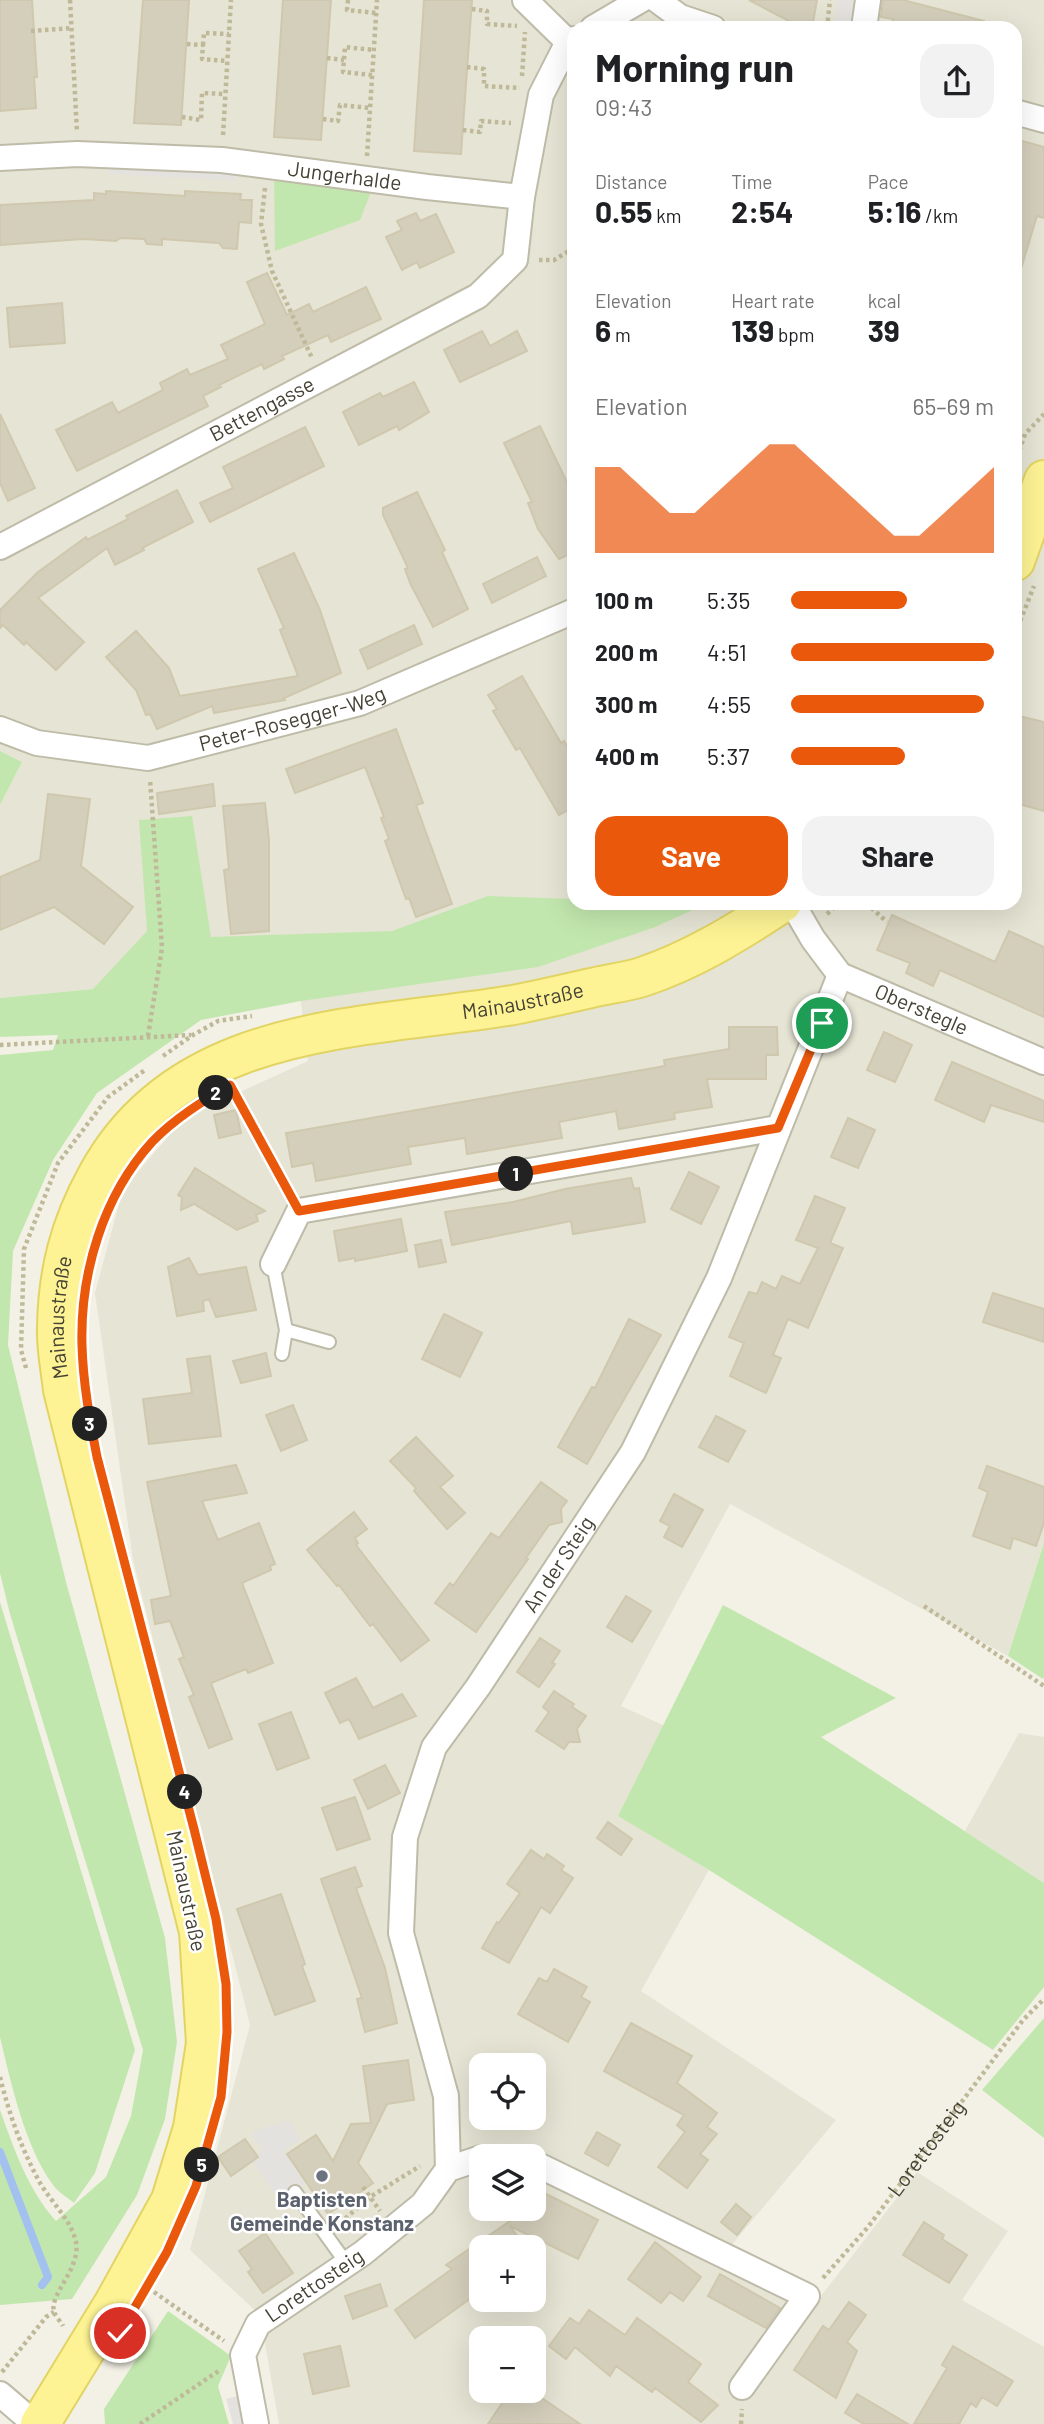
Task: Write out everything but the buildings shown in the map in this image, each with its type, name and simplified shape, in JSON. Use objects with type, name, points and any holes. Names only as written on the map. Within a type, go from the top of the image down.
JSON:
[{"type":"main road","points":[[1026,568],[1044,480]]},
{"type":"main road","name":"Mainaustraße","points":[[37,2424],[114,2303],[171,2200],[193,2128],[206,2043],[199,1932],[63,1390],[57,1329],[61,1269],[81,1205],[110,1151],[154,1104],[204,1069],[250,1049],[314,1034],[514,1004],[642,977],[703,951],[770,910]]},
{"type":"street","points":[[525,0],[567,37]]},
{"type":"street","points":[[605,21],[641,0]]},
{"type":"street","points":[[657,0],[680,17],[692,21]]},
{"type":"street","points":[[865,21],[868,0]]},
{"type":"street","points":[[515,260],[522,197],[541,95],[567,48]]},
{"type":"street","points":[[1022,114],[1044,120]]},
{"type":"street","name":"Jungerhalde","points":[[0,158],[77,154],[222,160],[522,197]]},
{"type":"street","name":"Bettengasse","points":[[0,546],[478,296],[515,260]]},
{"type":"street","name":"Peter-Rosegger-Weg","points":[[0,729],[37,743],[148,758],[359,703],[567,614]]},
{"type":"street","points":[[796,910],[840,975]]},
{"type":"street","name":"Oberstegle","points":[[840,975],[1044,1062]]},
{"type":"street","name":"An der Steig","points":[[448,2166],[446,2096],[401,1933],[405,1837],[434,1748],[478,1687],[633,1452],[719,1278],[840,975]]},
{"type":"street","points":[[273,1264],[299,1211],[778,1128]]},
{"type":"street","points":[[448,2166],[469,2161]]},
{"type":"street","name":"Lorettosteig","points":[[243,2355],[258,2324],[347,2264],[423,2204],[448,2166]]},
{"type":"street","points":[[546,2169],[807,2296],[742,2387]]},
{"type":"street","points":[[243,2355],[256,2424]]},
{"type":"street","points":[[0,2394],[37,2424]]},
{"type":"lane","points":[[273,1264],[286,1330],[282,1354]]},
{"type":"lane","points":[[286,1330],[329,1342]]},
{"type":"lane","points":[[295,2192],[347,2264]]},
{"type":"path","points":[[70,0],[78,116]]},
{"type":"path","points":[[223,136],[231,0]]},
{"type":"path","points":[[348,0],[347,10],[376,13]]},
{"type":"path","points":[[367,148],[377,0]]},
{"type":"path","points":[[828,21],[830,0]]},
{"type":"path","points":[[472,9],[487,11],[486,24],[525,27],[521,100]]},
{"type":"path","points":[[31,31],[72,28]]},
{"type":"path","points":[[227,61],[202,59],[203,45],[204,33],[229,34]]},
{"type":"path","points":[[187,44],[203,45]]},
{"type":"path","points":[[372,75],[343,72],[345,47],[374,50]]},
{"type":"path","points":[[327,58],[344,60]]},
{"type":"path","points":[[467,67],[484,69],[484,86],[521,88]]},
{"type":"path","points":[[182,117],[201,120],[202,93],[224,94]]},
{"type":"path","points":[[323,119],[338,121],[340,105],[370,108]]},
{"type":"path","points":[[463,130],[480,132],[481,121],[519,124]]},
{"type":"path","points":[[267,166],[261,225],[272,271],[321,378]]},
{"type":"path","points":[[515,260],[554,260],[567,252]]},
{"type":"path","points":[[1022,443],[1025,434],[1044,414]]},
{"type":"path","points":[[1022,592],[1026,568]]},
{"type":"path","points":[[148,758],[162,948],[148,1036]]},
{"type":"path","points":[[808,931],[831,910]]},
{"type":"path","points":[[874,910],[887,922]]},
{"type":"path","points":[[161,1058],[192,1035],[218,1021],[259,1016]]},
{"type":"path","points":[[0,1045],[192,1035]]},
{"type":"path","points":[[27,1373],[21,1350],[24,1249],[58,1163],[107,1097],[150,1066]]},
{"type":"path","points":[[230,1085],[299,1211]]},
{"type":"path","points":[[924,1606],[1044,1685]]},
{"type":"path","name":"Lorettosteig","points":[[807,2296],[867,2227],[1023,2020],[1044,1999]]},
{"type":"path","points":[[0,2077],[28,2160],[43,2187],[73,2229],[77,2249],[74,2267],[54,2304],[54,2312],[64,2326],[71,2315]]},
{"type":"path","points":[[350,2216],[351,2212],[370,2197],[416,2167],[448,2166]]},
{"type":"path","points":[[363,2187],[375,2204]]},
{"type":"path","points":[[140,2424],[243,2355],[146,2287]]},
{"type":"path","points":[[0,2374],[46,2317],[54,2312]]},
{"type":"shaded area","points":[[0,0],[1044,0],[1044,1543],[1008,1656],[730,1504],[621,1706],[665,1726],[619,1816],[709,1870],[641,1991],[836,2120],[720,2259],[821,2296],[917,2172],[1008,2231],[962,2300],[1044,2347],[1044,2424],[279,2424],[260,2315],[190,2250],[250,2025],[133,1560],[95,1293],[123,1189],[185,1117],[308,1061],[297,969],[0,998],[0,805],[22,762],[0,751]]},
{"type":"shaded area","points":[[838,0],[854,0],[851,21],[835,21]]},
{"type":"shaded area","points":[[110,156],[237,162],[236,181],[109,174]]},
{"type":"shaded area","points":[[1019,1733],[1044,1737],[1044,1883],[965,1831]]},
{"type":"shaded area","points":[[289,2120],[300,2139],[284,2150],[306,2184],[281,2202],[253,2162],[263,2150],[251,2132]]},
{"type":"shaded area","points":[[245,2394],[253,2424],[233,2424],[226,2399]]},
{"type":"green space","points":[[274,174],[373,187],[360,220],[275,251]]},
{"type":"green space","points":[[0,751],[22,762],[0,805]]},
{"type":"green space","points":[[192,816],[211,937],[392,931],[488,896],[567,899],[567,910],[693,910],[655,927],[538,967],[301,1001],[201,1020],[97,1093],[53,1160],[13,1251],[8,1345],[66,1582],[165,1938],[177,2042],[165,2119],[137,2195],[72,2299],[0,2305],[0,2110],[30,2183],[56,2221],[106,2177],[131,2116],[143,2050],[10,1614],[0,1573],[0,1055],[53,1050],[58,1035],[0,1037],[0,998],[93,989],[147,931],[139,820]]},
{"type":"green space","points":[[1044,1543],[1044,1677],[1043,1679],[1008,1656]]},
{"type":"green space","points":[[0,1602],[135,2050],[95,2173],[74,2203],[53,2185],[34,2152],[20,2114],[0,2037]]},
{"type":"green space","points":[[723,1605],[896,1698],[821,1737],[1044,1883],[1044,1987],[993,2050],[709,1870],[618,1816]]},
{"type":"green space","points":[[1044,2018],[1044,2138],[982,2090]]},
{"type":"green space","points":[[168,2311],[231,2356],[218,2386],[229,2424],[105,2424],[104,2409]]},
{"type":"waterway","points":[[0,2152],[48,2277],[42,2285]]},
{"type":"place","name":"Baptisten Gemeinde Konstanz","points":[[322,2176]]},
{"type":"route","points":[[120,2333],[167,2252],[196,2186],[221,2097],[227,2032],[226,1984],[216,1919],[89,1418],[82,1345],[85,1300],[93,1251],[111,1202],[127,1173],[153,1142],[176,1120],[230,1085],[299,1211],[778,1128],[822,1023]]}]
